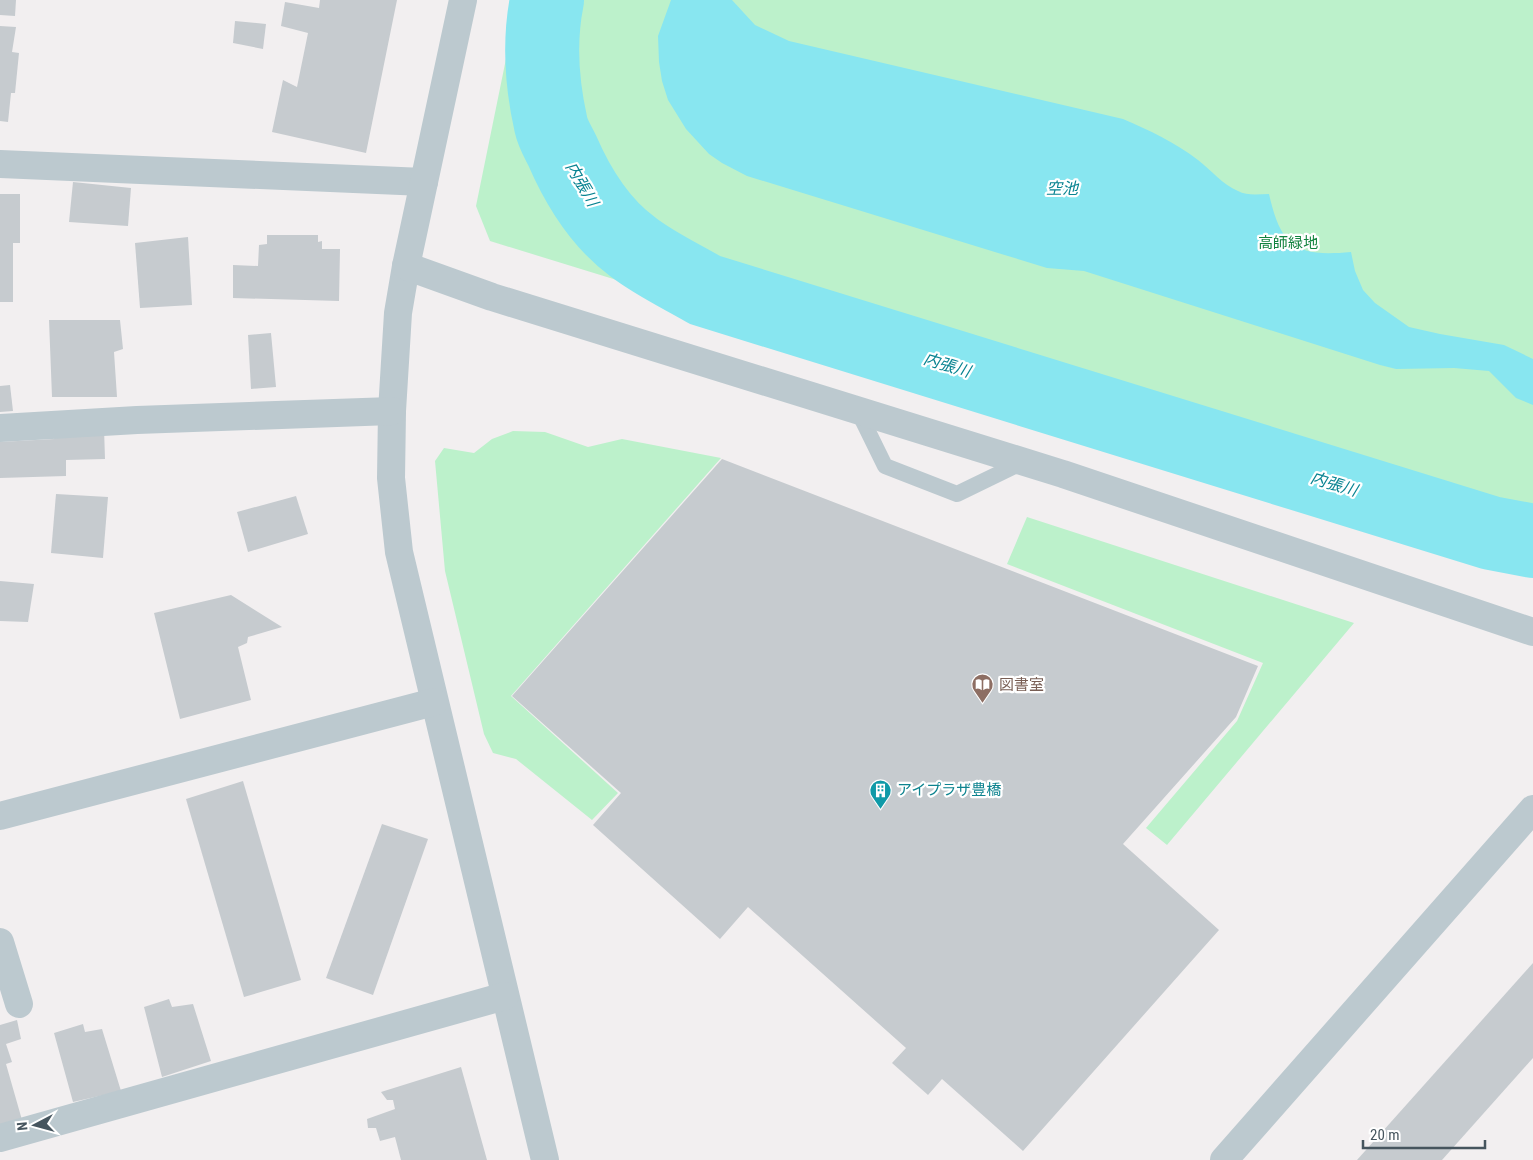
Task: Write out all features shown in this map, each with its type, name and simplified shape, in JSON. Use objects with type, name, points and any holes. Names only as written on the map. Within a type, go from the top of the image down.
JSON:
[{"type":"street","points":[[463,0],[406,266],[398,313],[392,411],[391,478],[399,552],[545,1160]]},
{"type":"street","points":[[0,164],[424,182]]},
{"type":"street","points":[[406,266],[492,297],[1023,462],[1533,632]]},
{"type":"street","points":[[0,428],[137,420],[392,411]]},
{"type":"street","points":[[0,816],[434,702]]},
{"type":"street","points":[[1224,1160],[1533,809]]},
{"type":"street","points":[[0,942],[19,1004]]},
{"type":"street","points":[[0,1138],[505,996]]},
{"type":"lane","points":[[858,411],[885,466],[957,494],[1023,462]]},
{"type":"green space","name":"高師緑地","points":[[518,0],[1533,0],[1533,525],[1475,510],[1460,555],[1057,425],[753,322],[490,241],[476,206]]},
{"type":"green space","points":[[513,431],[545,432],[588,447],[622,439],[721,458],[511,696],[618,793],[592,820],[516,759],[493,753],[484,734],[445,571],[435,461],[444,448],[474,453],[492,439]]},
{"type":"green space","points":[[1027,517],[1354,623],[1167,845],[1146,828],[1237,721],[1263,663],[1007,564]]},
{"type":"water","name":"空池","points":[[671,0],[732,0],[755,25],[789,41],[1123,119],[1143,128],[1190,154],[1222,181],[1242,193],[1269,194],[1279,227],[1294,245],[1317,253],[1351,252],[1355,271],[1363,290],[1375,303],[1409,327],[1504,345],[1533,359],[1533,405],[1516,398],[1489,371],[1454,368],[1396,369],[1380,365],[1084,271],[1047,268],[747,176],[709,154],[686,129],[668,100],[659,62],[658,36]]},
{"type":"building","points":[[0,0],[16,0],[15,16],[0,15]]},
{"type":"building","points":[[320,0],[397,0],[366,153],[272,132],[283,80],[297,87],[308,33],[281,26],[285,2],[319,8]]},
{"type":"building","points":[[235,21],[266,24],[263,49],[233,43]]},
{"type":"building","points":[[0,26],[16,27],[12,52],[19,53],[15,93],[11,93],[8,122],[0,121]]},
{"type":"building","points":[[73,182],[131,188],[128,226],[69,222]]},
{"type":"building","points":[[0,194],[20,194],[20,243],[13,243],[13,302],[0,302]]},
{"type":"building","points":[[267,235],[318,235],[318,242],[322,241],[322,249],[340,249],[339,301],[233,298],[233,265],[258,266],[259,245],[267,244]]},
{"type":"building","points":[[188,237],[192,305],[140,308],[135,243]]},
{"type":"building","points":[[49,320],[120,320],[123,349],[114,352],[117,397],[52,397]]},
{"type":"building","points":[[271,333],[276,387],[251,389],[248,335]]},
{"type":"building","points":[[10,385],[13,411],[0,412],[0,386]]},
{"type":"building","points":[[104,428],[105,459],[66,460],[66,476],[0,478],[0,442],[54,439],[55,432]]},
{"type":"building","name":"アイプラザ豊橋","points":[[722,459],[1258,666],[1236,717],[1123,844],[1219,930],[1023,1151],[942,1079],[928,1095],[892,1063],[906,1048],[748,907],[720,939],[593,825],[621,793],[512,696]]},
{"type":"building","points":[[56,494],[108,497],[103,558],[51,553]]},
{"type":"building","points":[[296,496],[308,534],[248,552],[237,512]]},
{"type":"building","points":[[0,581],[34,584],[28,622],[0,621]]},
{"type":"building","points":[[231,595],[282,627],[248,637],[247,643],[238,647],[251,700],[180,719],[154,613]]},
{"type":"building","points":[[243,781],[301,980],[244,997],[186,799]]},
{"type":"building","points":[[382,824],[428,839],[373,995],[326,978]]},
{"type":"building","points":[[1533,963],[1533,1058],[1442,1160],[1357,1160]]},
{"type":"building","points":[[169,999],[172,1007],[193,1004],[211,1061],[162,1077],[144,1007]]},
{"type":"building","points":[[17,1020],[21,1039],[6,1044],[12,1062],[6,1064],[22,1120],[0,1126],[0,1025]]},
{"type":"building","points":[[83,1024],[85,1032],[102,1029],[121,1091],[73,1102],[54,1033]]},
{"type":"building","points":[[461,1067],[487,1160],[401,1160],[395,1137],[380,1141],[376,1128],[368,1128],[367,1119],[395,1109],[393,1100],[387,1100],[381,1092]]},
{"type":"waterway","name":"内張川","points":[[547,0],[542,47],[548,110],[553,132],[575,177],[600,216],[633,247],[668,270],[705,290],[1491,533],[1533,541]]},
{"type":"place","name":"図書室","points":[[983,704]]},
{"type":"place","name":"アイプラザ豊橋","points":[[881,809]]}]
